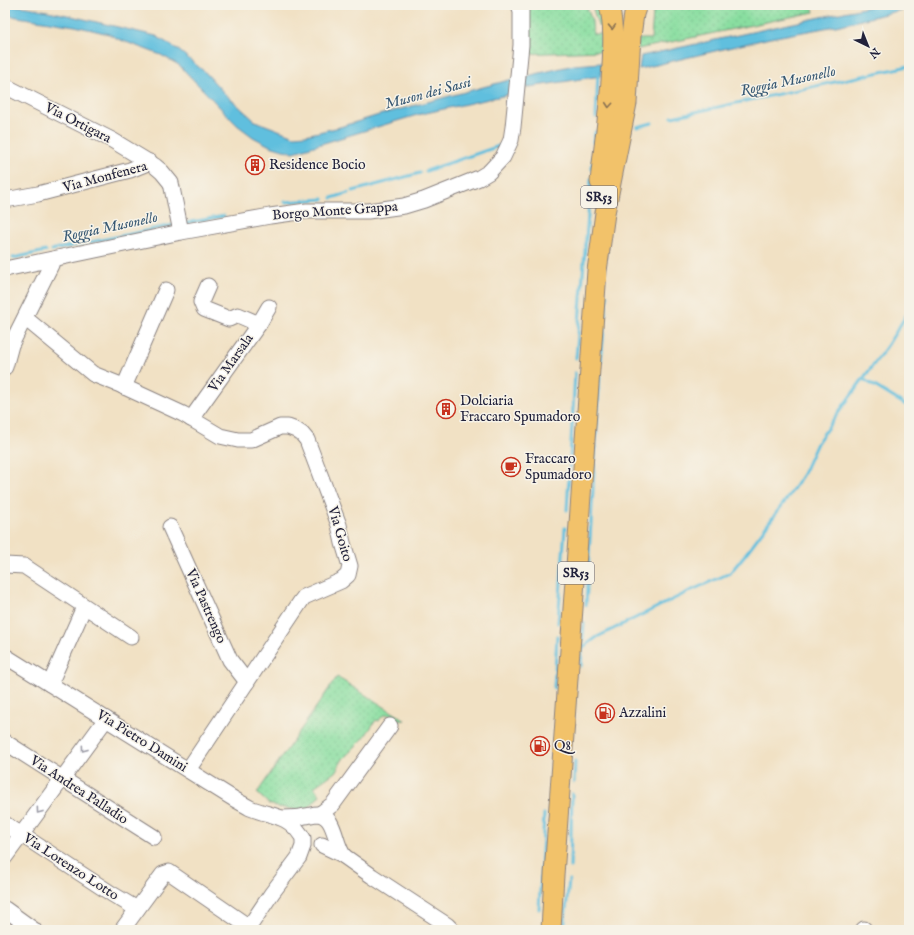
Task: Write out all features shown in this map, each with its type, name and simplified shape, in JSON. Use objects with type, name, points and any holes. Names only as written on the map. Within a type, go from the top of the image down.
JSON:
[{"type":"main road","name":"SR53","points":[[609,5],[622,49]]},
{"type":"main road","name":"SR53","points":[[551,930],[597,263],[605,213],[624,118],[620,78],[622,49],[637,5]]},
{"type":"street","name":"Borgo Monte Grappa","points":[[5,269],[243,220],[307,211],[350,212],[388,209],[404,206],[457,187],[489,172],[503,157],[511,140],[514,127],[521,26],[519,5]]},
{"type":"street","name":"Via Ortigara","points":[[5,86],[112,140],[150,162]]},
{"type":"street","name":"Via Monfenera","points":[[5,200],[46,192],[130,170],[150,162],[162,172],[171,184],[181,232]]},
{"type":"street","points":[[5,367],[11,345],[51,265],[51,260]]},
{"type":"street","points":[[208,286],[201,302],[204,309],[229,319],[238,315],[259,324]]},
{"type":"street","points":[[124,387],[166,290]]},
{"type":"street","name":"Via Marsala","points":[[191,419],[259,324],[269,307]]},
{"type":"street","points":[[25,318],[93,374],[191,419]]},
{"type":"street","name":"Via Goito","points":[[188,770],[304,597],[341,581],[348,574],[350,566],[329,498],[307,440],[302,434],[288,427],[280,427],[251,440],[245,441],[227,438],[212,432],[191,419]]},
{"type":"street","name":"Via Pastrengo","points":[[170,527],[230,660],[247,682]]},
{"type":"street","points":[[5,565],[24,566],[131,637]]},
{"type":"street","points":[[50,684],[84,607]]},
{"type":"street","name":"Via Pietro Damini","points":[[5,656],[234,799],[250,807],[283,818]]},
{"type":"street","points":[[5,857],[106,719]]},
{"type":"street","points":[[323,820],[390,726]]},
{"type":"street","name":"Via Andrea Palladio","points":[[5,742],[154,837]]},
{"type":"street","points":[[283,818],[323,820]]},
{"type":"street","points":[[283,818],[294,825],[309,844],[320,846],[344,856],[367,873],[447,924],[452,930]]},
{"type":"street","points":[[122,930],[163,874],[169,872],[248,928],[269,896],[298,859],[301,851],[302,824],[304,820],[323,820]]},
{"type":"street","points":[[298,859],[329,841],[332,833],[323,820]]},
{"type":"street","points":[[323,820],[344,856]]},
{"type":"street","name":"Via Lorenzo Lotto","points":[[5,824],[137,909]]},
{"type":"street","points":[[5,910],[34,930]]},
{"type":"green space","points":[[524,5],[586,5],[592,21],[593,34],[602,34],[601,51],[524,54]]},
{"type":"green space","points":[[592,5],[600,5],[606,27],[598,26]]},
{"type":"green space","points":[[655,5],[812,5],[814,12],[638,49],[638,39],[651,39]]},
{"type":"green space","points":[[337,677],[405,720],[398,721],[393,716],[385,715],[379,721],[376,720],[363,739],[343,759],[335,772],[314,787],[320,795],[309,807],[300,810],[278,807],[269,804],[257,793]]},
{"type":"water","points":[[5,5],[28,7],[67,15],[156,36],[177,49],[206,73],[224,93],[255,121],[294,136],[306,135],[340,127],[513,79],[511,94],[417,115],[294,152],[270,146],[253,137],[237,125],[179,65],[161,55],[118,39],[109,34],[75,26],[5,15]]},
{"type":"water","points":[[877,5],[909,5],[909,8],[841,25],[770,38],[639,69],[641,56]]},
{"type":"water","points":[[601,63],[601,76],[523,88],[523,77],[574,65]]},
{"type":"waterway","name":"Roggia Musonello","points":[[672,117],[909,66]]},
{"type":"waterway","points":[[596,117],[598,73]]},
{"type":"waterway","name":"Roggia Musonello","points":[[637,127],[652,123]]},
{"type":"waterway","name":"Roggia Musonello","points":[[593,142],[595,132]]},
{"type":"waterway","name":"Roggia Musonello","points":[[426,171],[499,146]]},
{"type":"waterway","points":[[592,169],[593,158]]},
{"type":"waterway","name":"Roggia Musonello","points":[[353,191],[420,173]]},
{"type":"waterway","points":[[576,358],[591,179]]},
{"type":"waterway","name":"Roggia Musonello","points":[[332,198],[348,193]]},
{"type":"waterway","name":"Roggia Musonello","points":[[285,202],[323,199]]},
{"type":"waterway","name":"Roggia Musonello","points":[[186,223],[224,216]]},
{"type":"waterway","name":"Roggia Musonello","points":[[52,250],[173,225]]},
{"type":"waterway","name":"Roggia Musonello","points":[[13,258],[46,251]]},
{"type":"waterway","points":[[601,361],[607,296]]},
{"type":"waterway","points":[[582,648],[597,637],[730,573],[786,500],[803,474],[817,443],[887,346],[909,311]]},
{"type":"waterway","points":[[567,510],[575,373]]},
{"type":"waterway","points":[[586,605],[600,373]]},
{"type":"waterway","points":[[863,379],[909,407]]},
{"type":"waterway","points":[[558,623],[565,528]]},
{"type":"waterway","points":[[581,666],[584,623]]},
{"type":"waterway","points":[[554,688],[557,636]]},
{"type":"waterway","points":[[574,782],[575,761]]},
{"type":"waterway","points":[[570,867],[572,794]]},
{"type":"waterway","points":[[539,909],[544,814]]},
{"type":"waterway","points":[[564,930],[569,880]]},
{"type":"place","name":"Residence Bocio","points":[[255,165]]},
{"type":"place","name":"Dolciaria Fraccaro Spumadoro","points":[[446,409]]},
{"type":"place","name":"Fraccaro Spumadoro","points":[[511,467]]},
{"type":"place","name":"Azzalini","points":[[605,713]]},
{"type":"place","name":"Q8","points":[[540,746]]},
{"type":"water label","name":"Muson dei Sassi","points":[[428,93]]}]
